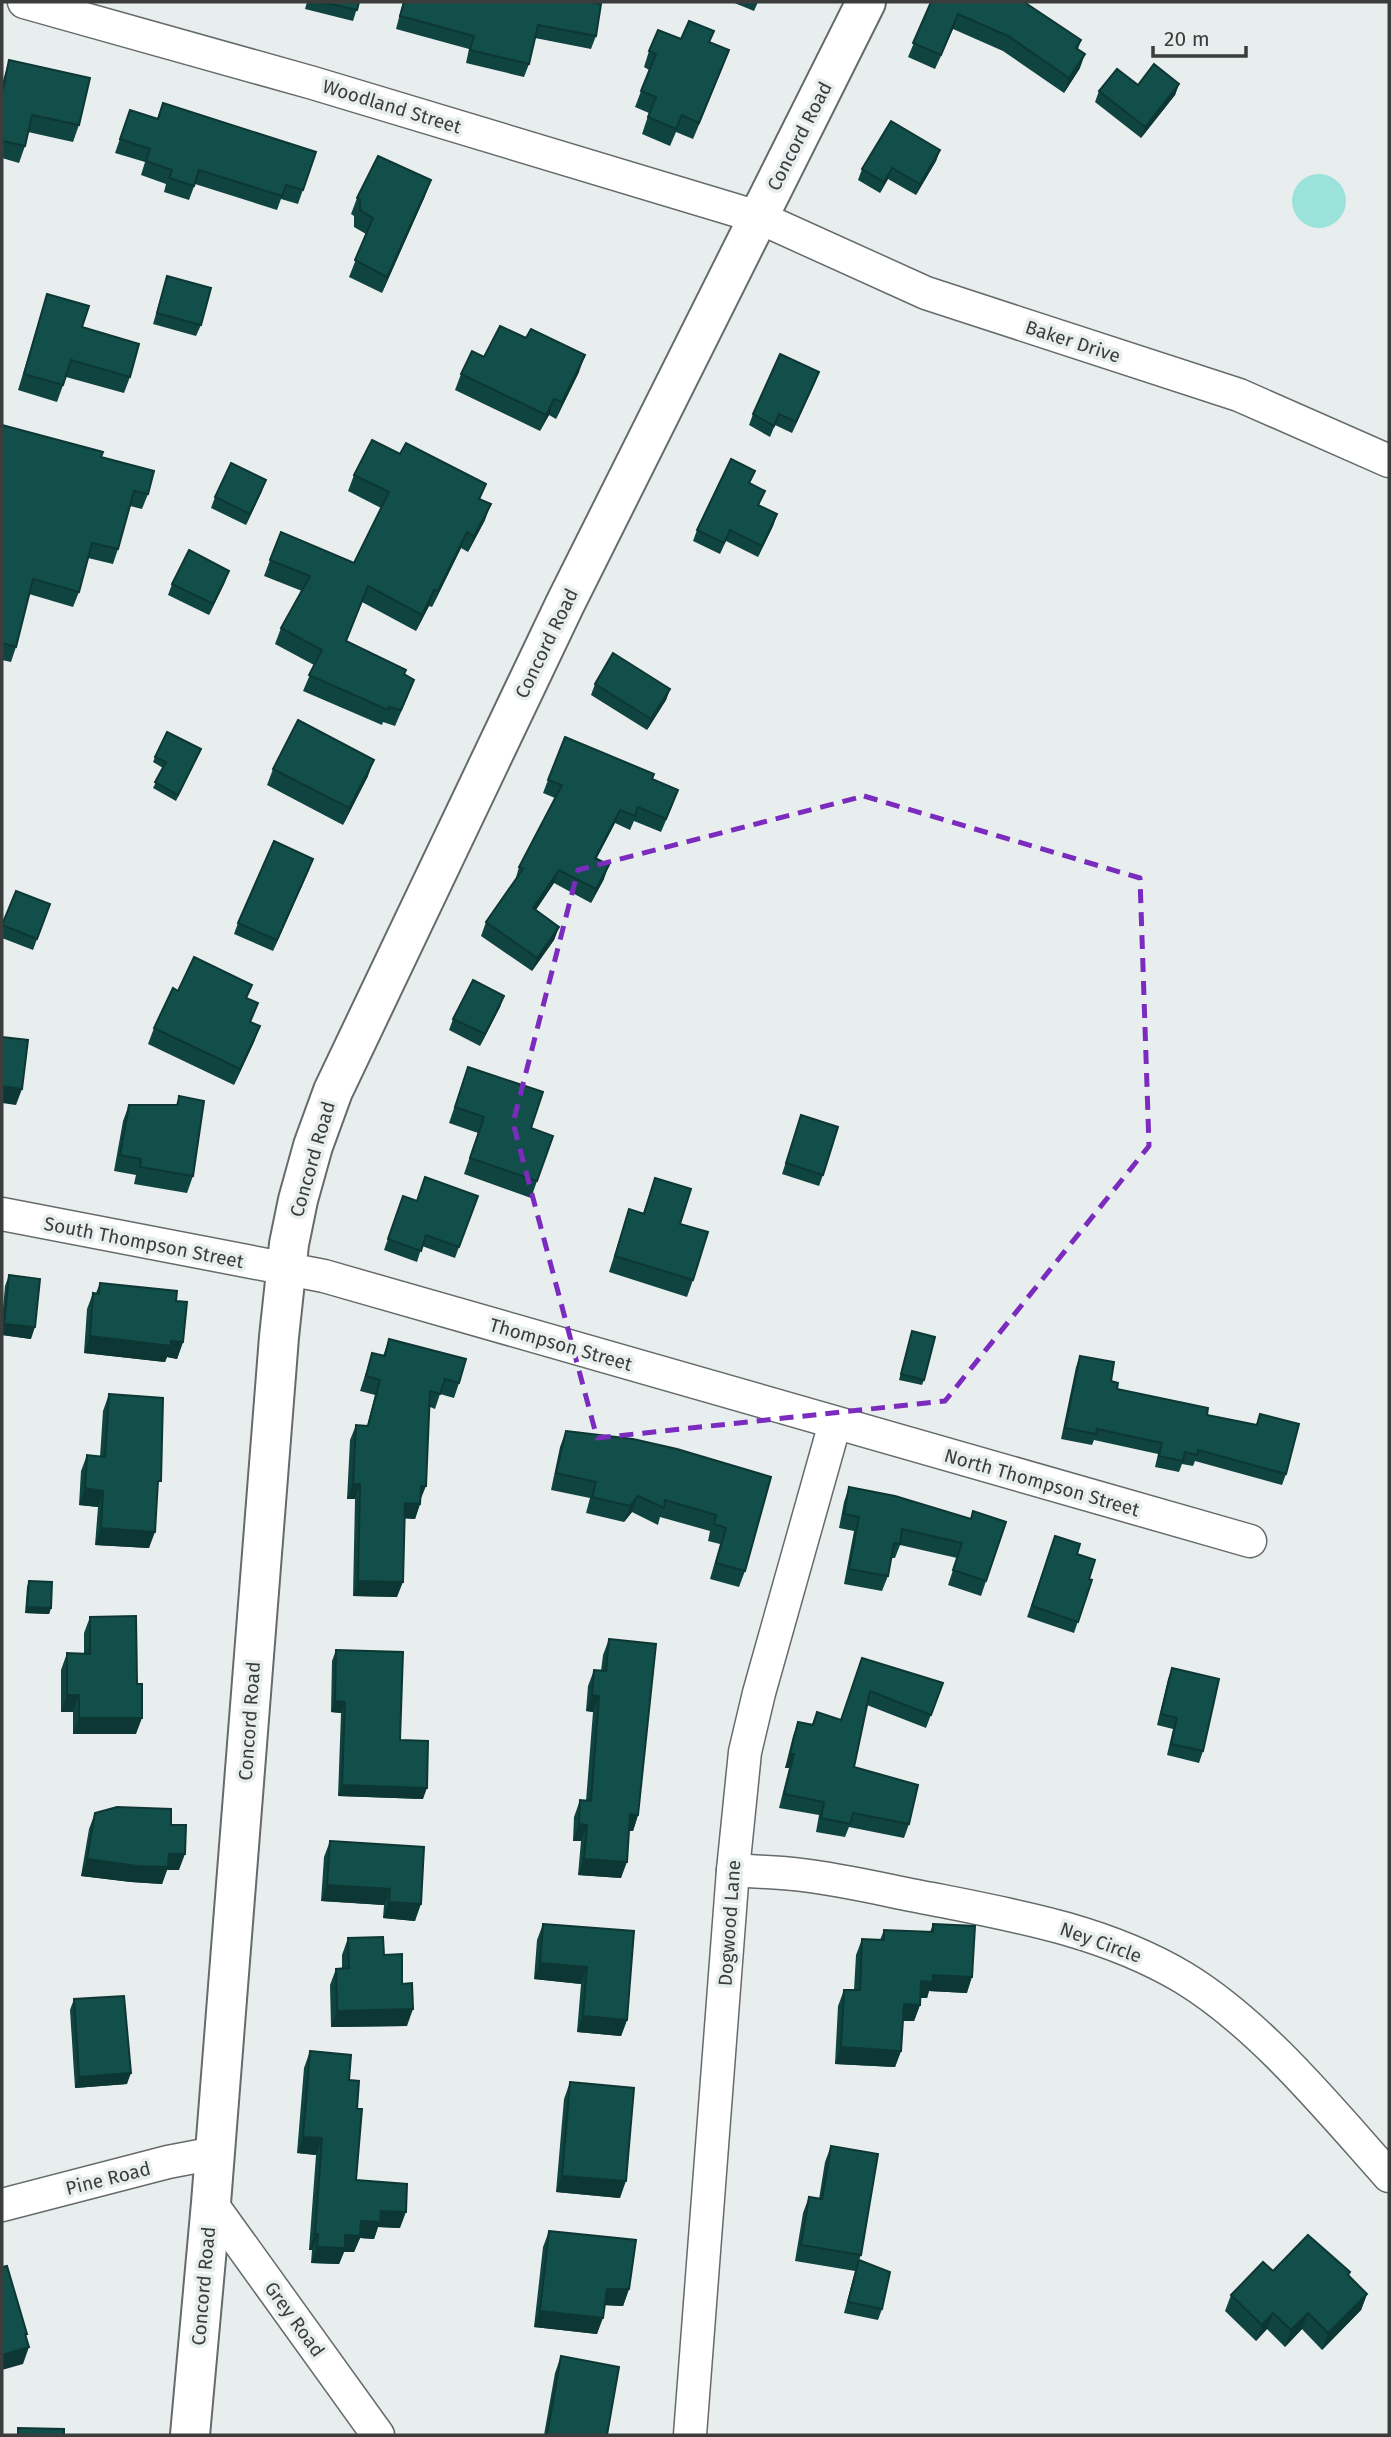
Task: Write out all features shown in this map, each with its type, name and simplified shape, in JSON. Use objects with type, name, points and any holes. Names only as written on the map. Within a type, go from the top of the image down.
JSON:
[{"type":"main road","name":"Concord Road","points":[[190,2435],[211,2203],[279,1337],[286,1269],[298,1200],[313,1146],[333,1091],[565,604],[866,2]]},
{"type":"street","name":"Woodland Street","points":[[24,2],[313,83],[758,217]]},
{"type":"street","name":"Baker Drive","points":[[758,217],[926,293],[1239,394],[1389,461]]},
{"type":"street","name":"South Thompson Street","points":[[2,1214],[286,1269]]},
{"type":"street","name":"Thompson Street","points":[[286,1269],[324,1276],[835,1423]]},
{"type":"street","name":"North Thompson Street","points":[[835,1423],[1250,1541]]},
{"type":"street","name":"Dogwood Lane","points":[[690,2435],[744,1752],[835,1423]]},
{"type":"street","name":"Ney Circle","points":[[733,1870],[801,1874],[1025,1917],[1076,1930],[1153,1961],[1185,1979],[1230,2012],[1304,2081],[1389,2176]]},
{"type":"street","name":"Pine Road","points":[[2,2205],[168,2162],[215,2153]]},
{"type":"street","name":"Grey Road","points":[[211,2203],[378,2435]]},
{"type":"highlighted area","points":[[864,796],[1140,878],[1149,1146],[945,1401],[597,1438],[513,1123],[578,870]]},
{"type":"shaded area","points":[[1319,174],[1338,182],[1346,201],[1338,220],[1319,228],[1300,220],[1292,201],[1300,182]]},
{"type":"building","points":[[323,2],[359,2],[357,10]]},
{"type":"building","points":[[404,2],[601,4],[596,36],[538,25],[529,64],[470,50],[474,36],[400,16]]},
{"type":"building","points":[[931,2],[1024,2],[1081,40],[1076,48],[1085,54],[1069,78],[1008,36],[958,14],[941,55],[913,43]]},
{"type":"building","points":[[689,21],[714,31],[709,42],[729,50],[699,123],[682,115],[676,129],[648,117],[656,97],[641,91],[656,54],[649,51],[658,30],[681,39]]},
{"type":"building","points":[[9,60],[90,78],[79,125],[32,115],[25,146],[2,141],[2,94]]},
{"type":"building","points":[[1154,64],[1179,84],[1145,127],[1099,91],[1117,69],[1138,85]]},
{"type":"building","points":[[163,103],[316,152],[303,190],[286,185],[282,196],[199,170],[194,186],[169,178],[172,170],[146,161],[150,149],[120,139],[130,110],[158,119]]},
{"type":"building","points":[[891,121],[940,150],[920,184],[892,168],[884,182],[862,169]]},
{"type":"building","points":[[378,156],[431,180],[387,277],[355,260],[373,218],[360,210],[360,200],[357,198]]},
{"type":"building","points":[[167,276],[211,288],[201,325],[157,313]]},
{"type":"building","points":[[47,294],[89,306],[82,327],[139,344],[130,377],[71,360],[63,385],[24,374]]},
{"type":"building","points":[[500,326],[526,338],[531,329],[585,355],[562,402],[554,399],[546,415],[461,374],[472,351],[484,357]]},
{"type":"building","points":[[780,354],[819,372],[796,422],[779,414],[774,426],[753,414]]},
{"type":"building","points":[[2,425],[103,452],[101,457],[154,471],[148,494],[134,491],[118,549],[92,543],[79,592],[33,579],[16,647],[2,643]]},
{"type":"building","points":[[372,440],[400,454],[406,443],[486,484],[479,499],[491,504],[474,536],[467,532],[438,591],[434,590],[422,615],[368,586],[346,641],[406,670],[404,674],[414,680],[401,710],[389,707],[388,710],[309,675],[322,650],[281,628],[310,576],[270,560],[281,532],[354,563],[389,492],[354,475]]},
{"type":"building","points":[[731,459],[755,471],[749,483],[765,491],[758,505],[777,514],[762,546],[730,530],[724,543],[697,530]]},
{"type":"building","points":[[231,463],[266,480],[250,514],[215,497]]},
{"type":"building","points":[[189,550],[229,571],[213,604],[172,584]]},
{"type":"building","points":[[613,653],[670,689],[651,719],[595,684]]},
{"type":"building","points":[[298,720],[374,760],[349,808],[273,769]]},
{"type":"building","points":[[167,732],[201,749],[178,795],[155,782],[166,762],[155,757]]},
{"type":"building","points":[[565,737],[654,774],[652,779],[678,790],[666,819],[638,807],[635,816],[620,810],[595,858],[609,865],[596,889],[559,870],[533,908],[559,927],[537,958],[486,922],[523,869],[519,867],[562,785],[548,780]]},
{"type":"building","points":[[274,841],[313,859],[277,940],[238,923]]},
{"type":"building","points":[[16,891],[50,904],[37,939],[2,925]]},
{"type":"building","points":[[194,957],[252,985],[246,998],[258,1003],[250,1022],[260,1026],[240,1069],[154,1028],[173,988],[178,991]]},
{"type":"building","points":[[473,980],[504,996],[485,1034],[453,1019]]},
{"type":"building","points":[[2,1037],[28,1040],[22,1089],[2,1086]]},
{"type":"building","points":[[468,1067],[543,1092],[531,1128],[553,1136],[537,1181],[470,1158],[484,1117],[455,1107]]},
{"type":"building","points":[[179,1096],[204,1101],[193,1176],[140,1167],[141,1159],[120,1155],[129,1105],[178,1105]]},
{"type":"building","points":[[801,1115],[838,1127],[823,1175],[786,1163]]},
{"type":"building","points":[[425,1177],[478,1196],[459,1247],[426,1235],[421,1251],[388,1239],[403,1196],[417,1201]]},
{"type":"building","points":[[655,1178],[691,1189],[680,1224],[708,1232],[693,1280],[615,1256],[629,1209],[644,1214]]},
{"type":"building","points":[[9,1275],[40,1279],[35,1327],[4,1324]]},
{"type":"building","points":[[100,1283],[177,1291],[176,1301],[187,1302],[183,1342],[171,1341],[171,1346],[90,1336],[93,1293],[99,1294]]},
{"type":"building","points":[[912,1331],[935,1337],[924,1380],[901,1374]]},
{"type":"building","points":[[389,1339],[466,1359],[459,1383],[445,1379],[440,1394],[430,1391],[426,1486],[421,1486],[420,1504],[405,1503],[403,1582],[358,1581],[360,1484],[353,1484],[356,1425],[368,1426],[380,1380],[366,1376],[372,1353],[385,1356]]},
{"type":"building","points":[[1080,1356],[1114,1362],[1111,1381],[1118,1383],[1117,1389],[1208,1408],[1207,1415],[1257,1425],[1260,1414],[1299,1424],[1286,1474],[1198,1450],[1197,1455],[1185,1452],[1183,1461],[1159,1456],[1162,1443],[1097,1429],[1096,1434],[1065,1428]]},
{"type":"building","points":[[109,1394],[163,1398],[161,1481],[158,1481],[155,1532],[101,1528],[103,1491],[85,1488],[87,1455],[105,1457]]},
{"type":"building","points":[[566,1431],[633,1439],[771,1477],[745,1571],[716,1563],[726,1528],[714,1524],[716,1515],[665,1500],[664,1508],[638,1496],[630,1506],[592,1497],[596,1482],[556,1473]]},
{"type":"building","points":[[849,1487],[895,1496],[971,1519],[973,1511],[1006,1522],[986,1581],[953,1570],[962,1543],[902,1529],[900,1544],[894,1543],[888,1576],[849,1569],[859,1517],[844,1514]]},
{"type":"building","points":[[1055,1536],[1080,1544],[1077,1554],[1095,1560],[1089,1579],[1092,1580],[1078,1622],[1032,1606]]},
{"type":"building","points":[[29,1581],[52,1582],[51,1608],[27,1607]]},
{"type":"building","points":[[136,1616],[137,1684],[142,1684],[142,1718],[79,1718],[79,1695],[67,1695],[67,1653],[90,1654],[90,1617]]},
{"type":"building","points":[[609,1639],[656,1644],[638,1815],[630,1814],[627,1862],[584,1859],[587,1825],[579,1824],[580,1800],[591,1801],[599,1696],[592,1695],[594,1670],[606,1671]]},
{"type":"building","points":[[336,1650],[403,1652],[400,1740],[428,1741],[427,1788],[342,1785],[345,1702],[335,1701]]},
{"type":"building","points":[[862,1658],[943,1683],[931,1715],[870,1691],[854,1767],[918,1785],[909,1824],[853,1813],[850,1824],[821,1818],[824,1802],[784,1794],[794,1754],[790,1754],[798,1722],[813,1725],[817,1712],[841,1720]]},
{"type":"building","points":[[1172,1668],[1219,1679],[1203,1751],[1171,1744],[1177,1718],[1161,1714]]},
{"type":"building","points":[[117,1807],[171,1809],[171,1825],[186,1825],[185,1854],[169,1854],[168,1867],[87,1859],[95,1813]]},
{"type":"building","points":[[330,1841],[424,1847],[421,1904],[389,1902],[390,1889],[327,1885]]},
{"type":"building","points":[[543,1924],[634,1931],[627,2020],[583,2016],[587,1967],[540,1963]]},
{"type":"building","points":[[933,1924],[975,1926],[972,1977],[933,1975],[932,1982],[921,1981],[920,2005],[904,2004],[901,2051],[841,2047],[844,1990],[860,1990],[862,1939],[884,1940],[884,1930],[933,1932]]},
{"type":"building","points":[[383,1937],[384,1955],[402,1954],[402,1984],[412,1983],[413,2009],[337,2011],[336,1969],[349,1968],[348,1938]]},
{"type":"building","points":[[124,1996],[131,2073],[79,2077],[74,1999]]},
{"type":"building","points":[[310,2051],[351,2055],[349,2080],[359,2081],[357,2109],[362,2109],[356,2180],[407,2184],[406,2212],[381,2211],[380,2222],[361,2221],[360,2236],[345,2235],[345,2248],[317,2247],[318,2234],[315,2234],[322,2138],[303,2137]]},
{"type":"building","points":[[570,2082],[634,2088],[626,2181],[562,2176]]},
{"type":"building","points":[[831,2146],[878,2154],[861,2255],[801,2245],[809,2197],[822,2199]]},
{"type":"building","points":[[549,2231],[636,2240],[629,2289],[607,2289],[603,2318],[540,2311]]},
{"type":"building","points":[[1308,2235],[1350,2272],[1348,2275],[1367,2294],[1328,2333],[1308,2313],[1291,2330],[1273,2313],[1262,2325],[1231,2295],[1263,2262],[1273,2271]]},
{"type":"building","points":[[859,2260],[890,2272],[882,2309],[848,2302]]},
{"type":"building","points":[[7,2266],[29,2347],[2,2355],[2,2267]]},
{"type":"building","points":[[561,2356],[619,2367],[607,2435],[547,2435]]},
{"type":"building","points":[[18,2428],[64,2429],[64,2435],[18,2435]]}]
